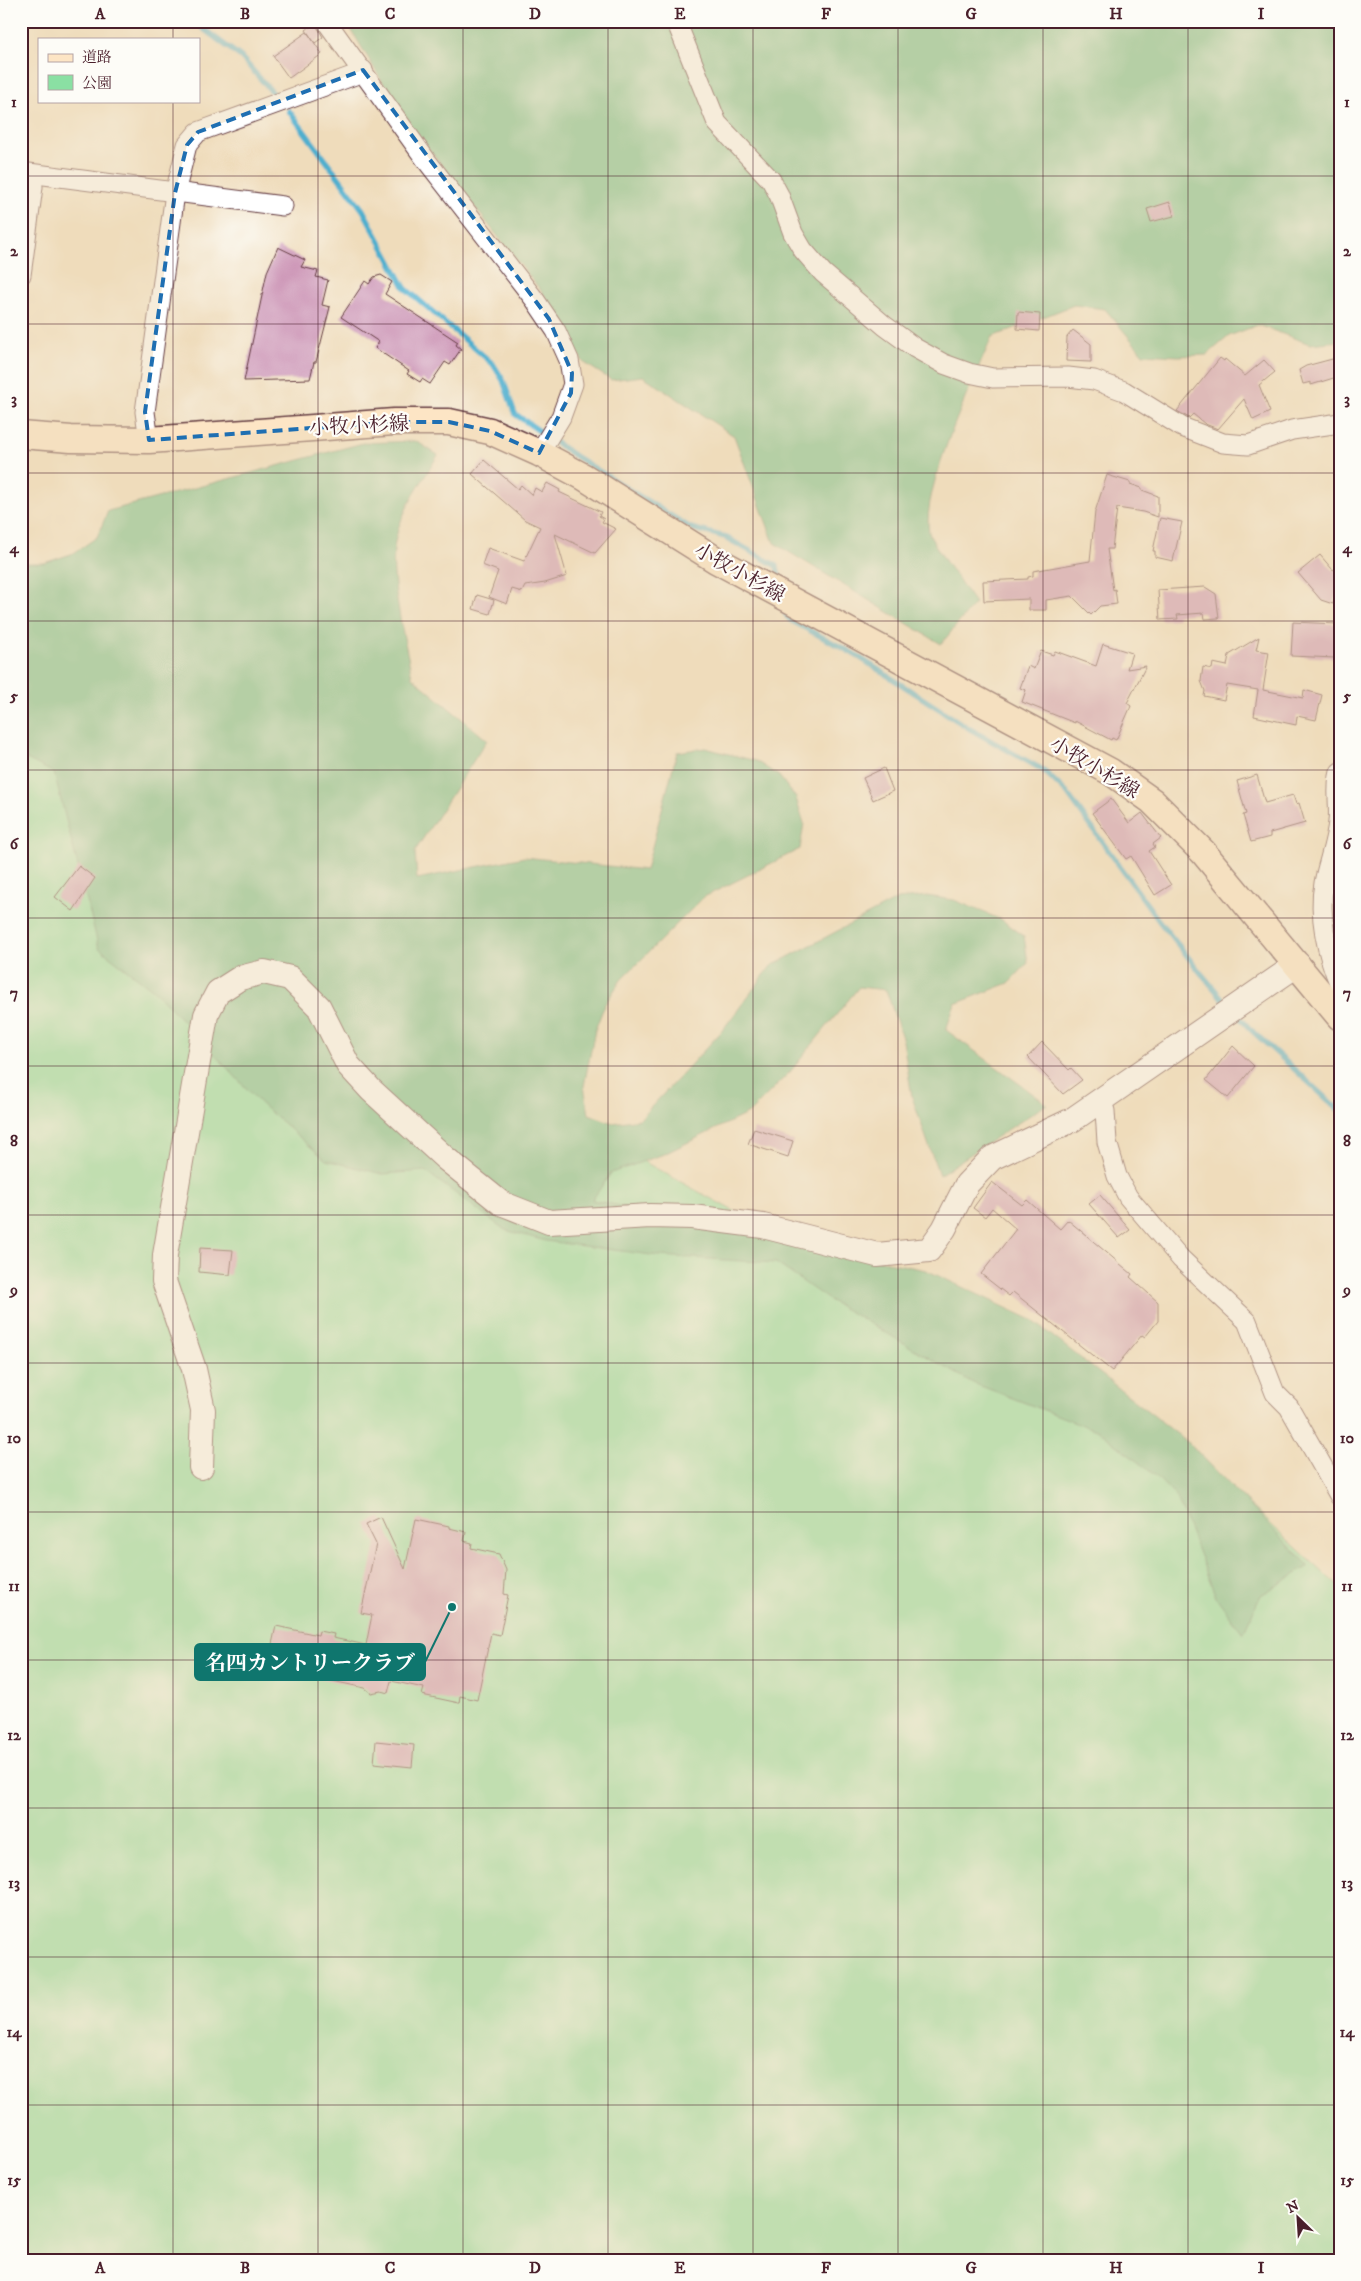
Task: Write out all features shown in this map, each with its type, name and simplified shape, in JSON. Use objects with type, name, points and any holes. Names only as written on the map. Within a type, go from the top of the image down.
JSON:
[{"type":"main road","name":"小牧小杉線","points":[[21,435],[71,439],[148,440],[394,422],[449,422],[490,431],[540,450],[716,560],[1111,772],[1152,801],[1203,852],[1298,964],[1340,1017]]},
{"type":"street","points":[[326,21],[426,160],[540,307],[556,332],[569,360],[572,384],[571,393],[555,427],[540,450]]},
{"type":"street","points":[[676,21],[717,123],[776,188],[792,233],[802,250],[824,273],[885,326],[915,348],[944,364],[969,373],[993,378],[1094,380],[1124,391],[1182,427],[1223,443],[1248,445],[1292,430],[1340,423]]},
{"type":"street","points":[[148,440],[145,412],[175,193],[187,145],[198,132],[355,75],[363,70]]},
{"type":"street","points":[[26,173],[282,206]]},
{"type":"street","points":[[21,275],[33,187],[26,173]]},
{"type":"street","points":[[1340,772],[1336,786],[1338,822],[1324,883],[1323,904],[1325,929],[1334,971],[1340,985]]},
{"type":"street","points":[[201,1467],[203,1410],[194,1368],[164,1281],[165,1255],[206,1015],[218,992],[240,978],[264,972],[290,978],[319,1006],[348,1065],[371,1090],[445,1158],[501,1203],[549,1222],[650,1216],[692,1217],[763,1226],[877,1255],[929,1250],[944,1229],[967,1184],[992,1158],[1072,1120],[1298,964]]},
{"type":"street","points":[[1101,1100],[1105,1111],[1108,1142],[1117,1176],[1128,1197],[1181,1259],[1247,1321],[1275,1393],[1289,1407],[1340,1497]]},
{"type":"highlighted area","points":[[363,70],[549,319],[572,373],[571,393],[539,453],[490,431],[449,422],[394,422],[149,440],[145,412],[175,193],[187,145],[198,132]]},
{"type":"green space","points":[[346,21],[1340,21],[1340,341],[1310,344],[1258,325],[1229,336],[1207,355],[1143,354],[1105,309],[1074,305],[992,337],[950,435],[940,463],[928,514],[931,538],[975,603],[941,644],[774,543],[734,436],[643,376],[611,380],[583,362],[545,296],[402,115]]},
{"type":"green space","points":[[416,441],[438,455],[403,515],[396,537],[394,552],[395,587],[412,677],[487,740],[415,851],[417,879],[524,857],[646,870],[677,752],[705,748],[756,761],[779,776],[796,798],[804,823],[800,849],[704,897],[621,980],[605,1004],[595,1030],[584,1086],[589,1114],[613,1123],[640,1119],[721,1032],[771,966],[898,899],[927,896],[954,900],[1002,920],[1024,936],[1028,963],[1009,983],[955,1004],[946,1030],[1047,1104],[939,1175],[912,1097],[903,1041],[886,990],[859,987],[790,1072],[749,1113],[664,1154],[611,1173],[592,1200],[926,1270],[1032,1320],[1190,1444],[1309,1566],[1261,1595],[1243,1633],[1216,1597],[1177,1498],[1157,1477],[1099,1431],[973,1383],[829,1300],[776,1263],[659,1256],[546,1241],[505,1230],[425,1171],[382,1174],[326,1160],[261,1104],[156,992],[99,948],[54,773],[21,756],[21,563],[44,563],[74,553],[97,537],[108,511],[363,443]]},
{"type":"green space","points":[[21,678],[499,1082],[1223,1480],[1340,1588],[1340,2260],[21,2260]]},
{"type":"building","points":[[315,23],[323,37],[315,43],[306,30]]},
{"type":"building","points":[[307,32],[322,54],[289,78],[273,56]]},
{"type":"building","points":[[1170,202],[1174,216],[1151,222],[1147,209]]},
{"type":"building","points":[[278,247],[305,260],[301,267],[318,271],[316,277],[328,280],[322,305],[330,307],[310,379],[244,381],[267,272]]},
{"type":"building","points":[[381,275],[392,282],[385,294],[458,342],[456,345],[461,349],[450,365],[445,362],[430,384],[422,379],[420,382],[407,374],[409,371],[375,348],[379,342],[341,317],[365,281],[369,284],[374,277]]},
{"type":"building","points":[[1018,312],[1040,314],[1039,331],[1017,329]]},
{"type":"building","points":[[1073,330],[1091,344],[1091,362],[1066,361],[1067,337]]},
{"type":"building","points":[[1340,357],[1340,376],[1311,385],[1311,382],[1303,384],[1299,370],[1306,366]]},
{"type":"building","points":[[1220,358],[1224,361],[1225,359],[1245,376],[1264,360],[1275,372],[1259,385],[1270,412],[1253,420],[1244,399],[1218,429],[1205,424],[1193,414],[1189,418],[1177,411]]},
{"type":"building","points":[[484,460],[518,489],[521,485],[532,495],[535,488],[542,492],[547,483],[560,490],[559,492],[601,512],[599,516],[604,519],[602,522],[616,529],[595,553],[555,534],[567,576],[545,583],[525,586],[522,592],[512,589],[507,604],[489,597],[498,571],[482,565],[488,548],[524,561],[540,527],[525,520],[472,474]]},
{"type":"building","points":[[1107,475],[1130,482],[1130,484],[1142,488],[1142,490],[1158,496],[1158,517],[1143,512],[1117,508],[1112,549],[1107,549],[1117,604],[1100,606],[1091,615],[1072,596],[1046,600],[1046,610],[1029,610],[1029,599],[984,601],[983,581],[1028,579],[1028,577],[1033,576],[1033,571],[1090,561],[1095,512]]},
{"type":"building","points":[[1160,518],[1182,522],[1173,561],[1155,557],[1155,551],[1153,551]]},
{"type":"building","points":[[1320,555],[1332,569],[1340,572],[1340,584],[1333,604],[1321,600],[1298,573]]},
{"type":"building","points":[[1205,587],[1216,594],[1219,618],[1205,619],[1204,613],[1177,615],[1178,619],[1160,620],[1158,590]]},
{"type":"building","points":[[477,595],[494,600],[490,614],[473,609]]},
{"type":"building","points":[[1293,622],[1340,624],[1340,645],[1336,645],[1335,658],[1291,656]]},
{"type":"building","points":[[1259,637],[1256,650],[1269,652],[1263,690],[1303,698],[1304,690],[1322,695],[1316,720],[1297,716],[1296,725],[1254,716],[1258,690],[1227,685],[1224,700],[1204,696],[1205,691],[1201,681],[1203,667],[1212,669],[1213,663],[1227,666],[1229,655]]},
{"type":"building","points":[[1103,644],[1132,653],[1127,669],[1146,666],[1127,703],[1131,706],[1116,740],[1112,738],[1111,740],[1075,721],[1075,723],[1022,702],[1026,690],[1020,688],[1028,666],[1034,669],[1041,651],[1053,655],[1055,651],[1096,666]]},
{"type":"building","points":[[884,768],[893,791],[873,800],[863,778]]},
{"type":"building","points":[[1257,775],[1265,803],[1293,795],[1296,804],[1299,803],[1305,823],[1270,833],[1270,837],[1251,842],[1243,815],[1246,814],[1237,781]]},
{"type":"building","points":[[1111,799],[1129,823],[1142,813],[1161,838],[1153,844],[1155,847],[1149,851],[1171,885],[1155,895],[1131,856],[1126,859],[1092,813]]},
{"type":"building","points":[[79,866],[95,878],[73,911],[55,897]]},
{"type":"building","points":[[1042,1042],[1069,1070],[1071,1068],[1082,1080],[1063,1094],[1028,1057]]},
{"type":"building","points":[[1233,1046],[1254,1066],[1228,1098],[1206,1080]]},
{"type":"building","points":[[754,1129],[793,1141],[788,1157],[748,1144]]},
{"type":"building","points":[[992,1182],[1022,1205],[1027,1200],[1060,1229],[1068,1220],[1132,1274],[1130,1277],[1158,1302],[1158,1321],[1145,1337],[1142,1335],[1112,1371],[1013,1292],[1009,1296],[981,1274],[1016,1229],[992,1208],[985,1217],[973,1208]]},
{"type":"building","points":[[1100,1195],[1130,1230],[1119,1238],[1089,1204]]},
{"type":"building","points":[[200,1248],[233,1250],[230,1275],[199,1272]]},
{"type":"building","points":[[381,1517],[405,1569],[416,1519],[449,1526],[449,1528],[466,1532],[464,1541],[472,1543],[471,1548],[499,1554],[506,1570],[504,1594],[508,1595],[500,1635],[491,1633],[477,1700],[460,1696],[459,1703],[422,1695],[424,1688],[391,1681],[388,1693],[381,1691],[371,1693],[365,1688],[267,1667],[276,1626],[318,1635],[319,1631],[334,1634],[333,1638],[366,1645],[372,1615],[361,1613],[376,1544],[366,1524]]},
{"type":"building","points":[[376,1741],[414,1745],[412,1767],[374,1763]]},
{"type":"waterway","points":[[193,21],[241,57],[273,93]]},
{"type":"waterway","points":[[289,111],[363,210],[405,288],[493,364],[503,380],[515,414],[575,456],[691,528],[725,537],[777,566],[781,586]]},
{"type":"waterway","points":[[784,605],[786,615],[790,620],[854,654],[970,729],[1043,770],[1067,793],[1159,921],[1228,1005]]},
{"type":"waterway","points":[[1236,1013],[1249,1028],[1340,1111]]},
{"type":"place","name":"名四カントリークラブ","points":[[452,1607]]}]
